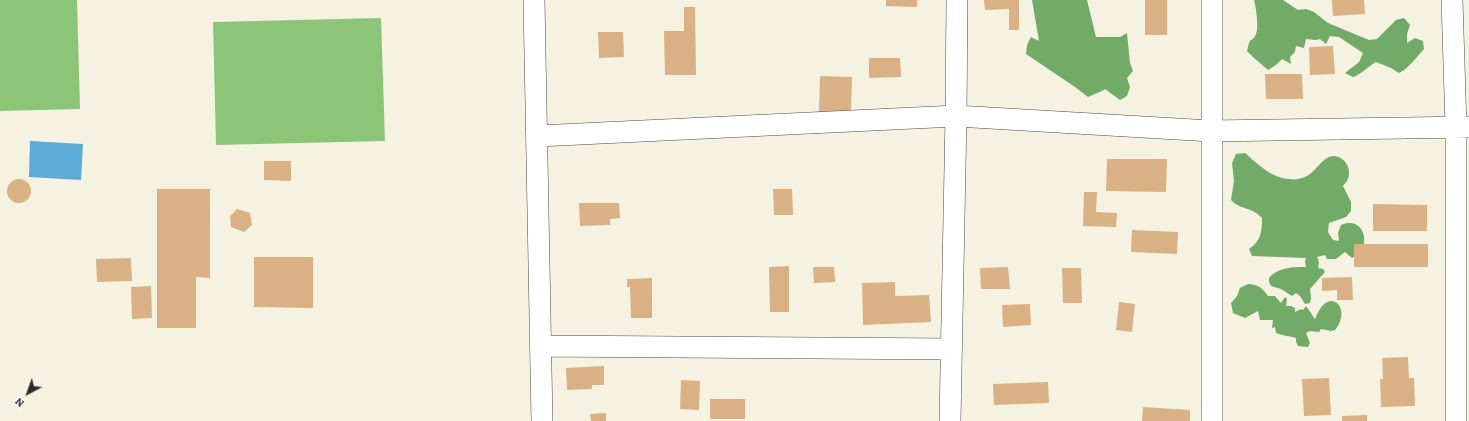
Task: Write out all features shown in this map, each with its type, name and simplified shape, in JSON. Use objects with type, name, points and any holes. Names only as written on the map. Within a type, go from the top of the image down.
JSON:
[{"type":"street","points":[[534,0],[538,136],[542,421]]},
{"type":"street","points":[[950,421],[957,0]]},
{"type":"street","points":[[1212,0],[1212,421]]},
{"type":"street","points":[[1452,0],[1462,127],[1456,421]]},
{"type":"street","points":[[538,136],[956,116],[1211,131],[1462,127]]},
{"type":"street","points":[[541,346],[951,349]]},
{"type":"green space","points":[[0,0],[77,0],[80,109],[0,111]]},
{"type":"green space","points":[[1032,0],[1087,0],[1096,37],[1120,37],[1127,33],[1130,63],[1133,71],[1127,78],[1130,87],[1127,96],[1120,100],[1105,89],[1088,97],[1026,54],[1027,45],[1031,37],[1039,41]]},
{"type":"green space","points":[[1254,0],[1283,0],[1298,10],[1306,9],[1314,12],[1328,23],[1369,40],[1377,39],[1396,20],[1404,18],[1410,25],[1407,34],[1407,43],[1415,38],[1423,41],[1424,49],[1409,66],[1399,73],[1376,62],[1353,77],[1345,73],[1359,62],[1363,53],[1339,37],[1330,36],[1326,44],[1320,39],[1306,39],[1304,48],[1296,46],[1295,52],[1290,57],[1291,64],[1282,59],[1268,70],[1247,51],[1249,42],[1255,36],[1257,31],[1257,17]]},
{"type":"green space","points":[[381,18],[385,141],[216,145],[213,22]]},
{"type":"green space","points":[[1245,153],[1260,166],[1276,176],[1289,179],[1298,179],[1307,176],[1331,156],[1336,156],[1342,159],[1348,166],[1349,176],[1343,186],[1351,202],[1351,211],[1346,217],[1329,223],[1328,232],[1333,240],[1339,241],[1338,233],[1341,225],[1349,223],[1356,224],[1363,234],[1363,247],[1359,253],[1352,258],[1345,252],[1336,259],[1327,259],[1325,255],[1317,257],[1319,262],[1318,268],[1323,269],[1325,272],[1310,289],[1310,303],[1305,304],[1296,293],[1292,296],[1281,289],[1271,286],[1269,282],[1269,278],[1273,274],[1281,270],[1306,267],[1306,258],[1252,256],[1249,249],[1256,243],[1260,236],[1262,218],[1258,214],[1239,206],[1231,200],[1234,181],[1232,163],[1236,154]]},
{"type":"green space","points":[[1248,284],[1260,287],[1268,296],[1275,296],[1281,303],[1285,297],[1287,299],[1286,306],[1295,308],[1295,312],[1301,309],[1303,310],[1306,306],[1315,319],[1321,308],[1327,303],[1332,301],[1337,303],[1341,314],[1340,322],[1335,330],[1331,331],[1321,329],[1319,332],[1310,331],[1306,333],[1310,343],[1308,347],[1298,346],[1296,338],[1276,333],[1275,327],[1272,328],[1273,320],[1260,320],[1258,311],[1245,318],[1233,313],[1231,303],[1237,296],[1240,288]]},
{"type":"water","points":[[30,141],[83,144],[81,180],[29,177]]},
{"type":"building","points":[[886,0],[917,0],[917,7],[886,6]]},
{"type":"building","points":[[984,0],[1019,0],[1019,30],[1009,30],[1009,9],[985,10]]},
{"type":"building","points":[[1145,0],[1167,0],[1167,35],[1145,35]]},
{"type":"building","points":[[1332,0],[1364,0],[1365,14],[1333,16]]},
{"type":"building","points":[[684,7],[695,7],[696,75],[665,75],[664,31],[684,31]]},
{"type":"building","points":[[598,32],[623,32],[624,57],[599,58]]},
{"type":"building","points":[[1333,46],[1335,74],[1310,75],[1309,47]]},
{"type":"building","points":[[869,58],[900,58],[901,77],[869,78]]},
{"type":"building","points":[[1265,74],[1302,74],[1303,99],[1266,99]]},
{"type":"building","points":[[820,76],[852,77],[851,112],[819,112]]},
{"type":"building","points":[[1107,159],[1167,159],[1166,192],[1106,191]]},
{"type":"building","points":[[264,161],[291,161],[291,181],[264,180]]},
{"type":"building","points":[[19,179],[24,180],[30,186],[30,196],[24,202],[19,203],[14,202],[8,196],[7,191],[8,186],[14,180]]},
{"type":"building","points":[[157,189],[210,189],[210,278],[196,277],[196,328],[157,328]]},
{"type":"building","points":[[773,189],[792,189],[793,215],[774,215]]},
{"type":"building","points":[[1084,192],[1097,192],[1096,212],[1117,213],[1116,227],[1083,226]]},
{"type":"building","points":[[579,203],[619,203],[620,218],[610,219],[610,225],[580,226]]},
{"type":"building","points":[[1373,204],[1427,205],[1427,231],[1373,231]]},
{"type":"building","points":[[237,209],[250,213],[252,225],[244,232],[231,227],[230,216]]},
{"type":"building","points":[[1132,230],[1178,232],[1177,254],[1131,252]]},
{"type":"building","points":[[1354,244],[1428,244],[1428,267],[1354,267]]},
{"type":"building","points":[[254,257],[313,257],[313,308],[254,307]]},
{"type":"building","points":[[131,258],[132,281],[97,282],[96,259]]},
{"type":"building","points":[[789,266],[789,312],[770,312],[769,267]]},
{"type":"building","points":[[813,267],[834,267],[835,282],[814,283]]},
{"type":"building","points":[[1008,267],[1010,289],[981,289],[980,268]]},
{"type":"building","points":[[1062,268],[1081,268],[1082,303],[1063,303]]},
{"type":"building","points":[[1352,277],[1353,300],[1337,300],[1337,290],[1322,291],[1322,278]]},
{"type":"building","points":[[652,278],[652,318],[631,318],[630,287],[627,287],[627,279]]},
{"type":"building","points":[[895,282],[895,296],[929,295],[931,322],[863,325],[862,283]]},
{"type":"building","points":[[151,286],[152,318],[132,319],[131,287]]},
{"type":"building","points":[[1119,302],[1135,304],[1132,332],[1116,330]]},
{"type":"building","points":[[1030,304],[1031,325],[1003,327],[1002,305]]},
{"type":"building","points":[[1408,357],[1409,378],[1414,378],[1415,406],[1381,407],[1380,379],[1383,379],[1382,358]]},
{"type":"building","points":[[604,366],[604,385],[592,385],[592,389],[567,390],[566,368]]},
{"type":"building","points":[[1329,378],[1331,415],[1304,416],[1302,379]]},
{"type":"building","points":[[681,380],[700,381],[699,410],[680,409]]},
{"type":"building","points":[[1048,382],[1049,403],[994,405],[993,384]]},
{"type":"building","points":[[710,399],[745,399],[745,419],[710,419]]},
{"type":"building","points":[[1143,407],[1190,410],[1190,421],[1142,421]]},
{"type":"building","points":[[606,413],[606,421],[591,421],[590,414]]},
{"type":"building","points":[[1367,415],[1367,421],[1342,421],[1342,416]]}]
